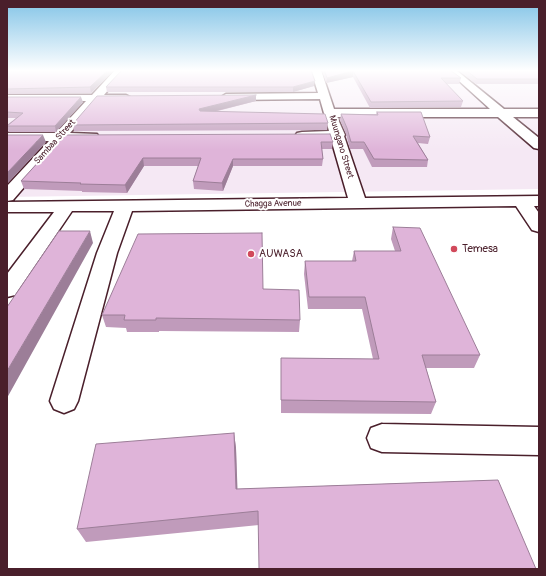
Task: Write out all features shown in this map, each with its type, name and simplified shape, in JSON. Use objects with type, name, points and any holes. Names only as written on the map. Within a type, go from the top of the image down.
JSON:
[{"type":"street","points":[[214,97],[227,97]]},
{"type":"street","name":"Muungano Street","points":[[325,97],[358,202]]},
{"type":"street","points":[[484,97],[539,145]]},
{"type":"street","points":[[7,98],[134,98]]},
{"type":"street","name":"Sambaa Street","points":[[7,196],[95,98]]},
{"type":"street","points":[[331,113],[539,113]]},
{"type":"street","points":[[7,137],[107,136]]},
{"type":"street","points":[[290,136],[338,136]]},
{"type":"street","points":[[521,201],[539,226]]},
{"type":"street","name":"Chagga Avenue","points":[[7,207],[539,201]]},
{"type":"street","points":[[64,401],[107,253],[124,206]]},
{"type":"street","points":[[7,290],[66,207]]},
{"type":"street","points":[[382,438],[539,441]]},
{"type":"shaded area","points":[[7,97],[539,97],[539,189],[7,197]]},
{"type":"building","points":[[7,97],[81,97],[55,126],[7,126],[23,113],[7,112]]},
{"type":"building","points":[[96,97],[248,97],[199,109],[200,111],[325,114],[328,123],[72,125]]},
{"type":"building","points":[[368,97],[459,97],[463,101],[371,102]]},
{"type":"building","points":[[377,112],[421,112],[430,137],[413,136],[428,160],[374,159],[364,142],[351,142],[341,114],[378,115]]},
{"type":"building","points":[[330,134],[333,142],[321,142],[323,159],[233,159],[222,183],[193,181],[201,158],[143,158],[125,185],[21,181],[63,135]]},
{"type":"building","points":[[7,135],[43,135],[7,173]]},
{"type":"building","points":[[393,227],[420,228],[480,355],[422,355],[436,402],[281,400],[281,358],[379,359],[365,297],[309,297],[305,261],[356,261],[354,251],[401,251]]},
{"type":"building","points":[[59,231],[90,231],[7,371],[7,307]]},
{"type":"building","points":[[262,233],[263,289],[299,290],[300,320],[156,318],[156,320],[124,320],[125,315],[102,315],[138,234]]},
{"type":"building","points":[[234,433],[236,489],[498,480],[536,569],[259,569],[258,511],[77,529],[96,444]]},
{"type":"place","name":"Temesa","points":[[454,249]]},
{"type":"place","name":"AUWASA","points":[[251,254]]}]
